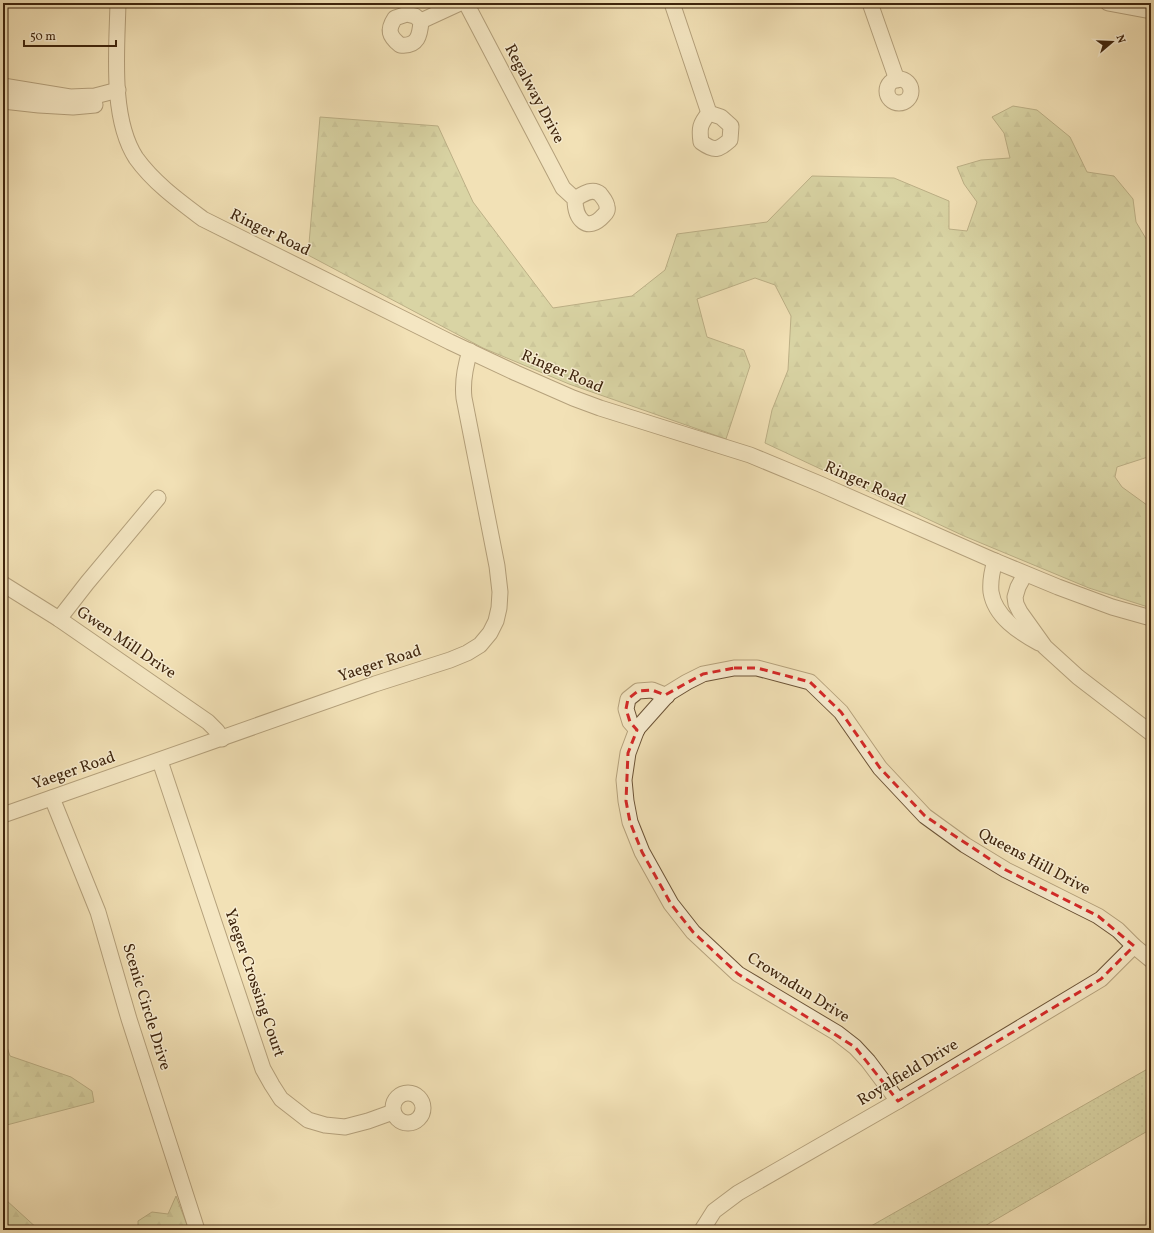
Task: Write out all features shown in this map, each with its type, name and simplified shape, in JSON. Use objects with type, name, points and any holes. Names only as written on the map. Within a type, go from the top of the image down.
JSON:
[{"type":"street","name":"Ringer Road","points":[[118,3],[118,96],[125,135],[136,157],[154,179],[174,197],[203,219],[470,351],[573,398],[600,408],[745,453],[1025,574],[1082,596],[1151,618]]},
{"type":"street","points":[[421,21],[460,3]]},
{"type":"street","name":"Regalway Drive","points":[[466,3],[563,188],[575,199]]},
{"type":"street","points":[[672,3],[709,114]]},
{"type":"street","points":[[870,3],[897,80]]},
{"type":"street","points":[[1108,3],[1151,11]]},
{"type":"street","points":[[3,86],[70,96],[118,96]]},
{"type":"street","points":[[3,101],[39,106],[74,107],[118,96]]},
{"type":"street","name":"Yaeger Road","points":[[3,815],[160,761],[375,684],[450,660],[467,653],[480,645],[490,633],[496,621],[500,608],[500,592],[492,537],[464,398],[463,378],[470,351]]},
{"type":"street","points":[[59,619],[158,498]]},
{"type":"street","points":[[995,561],[991,576],[991,592],[1001,614],[1021,633],[1045,647],[1078,677],[1151,732]]},
{"type":"street","points":[[1025,574],[1015,596],[1016,604],[1045,647]]},
{"type":"street","name":"Gwen Mill Drive","points":[[3,584],[59,619],[208,722],[217,731],[222,739]]},
{"type":"street","name":"Crowndun Drive","points":[[810,682],[757,668],[734,668],[703,674],[669,693],[637,730],[628,753],[624,780],[630,822],[642,852],[671,904],[693,932],[738,974],[837,1033],[855,1047],[868,1061],[898,1101]]},
{"type":"street","name":"Queens Hill Drive","points":[[810,682],[841,712],[880,768],[925,816],[964,845],[1006,870],[1098,916],[1118,930],[1151,960]]},
{"type":"street","points":[[637,730],[630,722],[626,709],[628,699],[638,691],[652,690],[667,696]]},
{"type":"street","name":"Yaeger Crossing Court","points":[[160,761],[263,1069],[272,1085],[282,1099],[308,1120],[325,1125],[345,1127],[394,1112]]},
{"type":"street","name":"Scenic Circle Drive","points":[[52,798],[98,912],[129,1019],[197,1230]]},
{"type":"street","name":"Royalfield Drive","points":[[702,1230],[714,1211],[738,1193],[898,1101],[1101,979],[1134,946]]},
{"type":"highlighted area","points":[[734,668],[757,668],[810,682],[841,712],[880,768],[925,816],[1006,870],[1098,916],[1134,946],[1101,979],[898,1101],[855,1047],[738,974],[693,932],[671,904],[642,852],[630,822],[626,801],[628,753],[637,730],[630,722],[626,709],[628,699],[638,691],[652,690],[665,695],[703,674]]},
{"type":"green space","points":[[1013,106],[1037,110],[1070,137],[1087,172],[1114,176],[1133,199],[1136,222],[1151,247],[1151,456],[1117,467],[1115,477],[1122,487],[1151,508],[1151,608],[1089,588],[964,536],[765,443],[772,410],[788,370],[791,316],[775,285],[755,278],[697,299],[707,337],[744,350],[750,366],[726,439],[569,384],[483,348],[308,255],[320,117],[438,126],[473,202],[553,308],[632,296],[665,270],[677,234],[767,222],[812,176],[894,178],[949,201],[949,229],[967,231],[977,202],[964,184],[957,167],[981,160],[1010,158],[1004,133],[992,117]]},
{"type":"green space","points":[[3,1035],[10,1056],[71,1077],[92,1091],[94,1102],[3,1126]]},
{"type":"green space","points":[[1151,1067],[1151,1129],[978,1230],[864,1230]]},
{"type":"green space","points":[[3,1194],[6,1200],[39,1230],[3,1230]]},
{"type":"green space","points":[[176,1196],[189,1230],[138,1230],[138,1221],[152,1212],[168,1214]]}]
